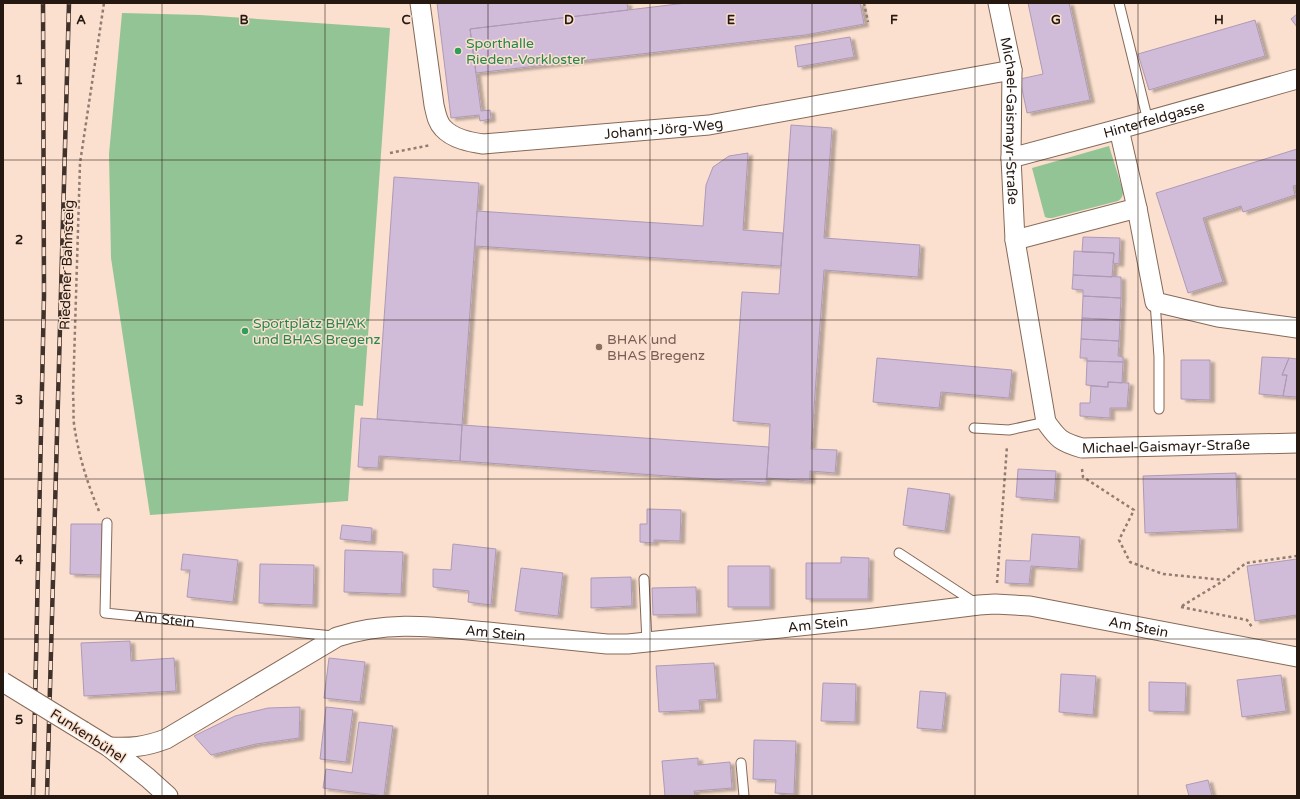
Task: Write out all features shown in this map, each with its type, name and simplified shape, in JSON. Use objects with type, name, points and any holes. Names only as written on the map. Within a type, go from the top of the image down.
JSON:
[{"type":"street","name":"Johann-Jörg-Weg","points":[[420,3],[437,117],[443,128],[452,135],[471,143],[483,144],[709,125],[1012,70]]},
{"type":"street","name":"Michael-Gaismayr-Straße","points":[[998,3],[1012,70],[1011,158],[1015,240],[1046,422],[1055,435],[1066,443],[1082,448],[1297,443]]},
{"type":"street","name":"Hinterfeldgasse","points":[[1011,158],[1297,79]]},
{"type":"street","points":[[1119,129],[1137,208],[1155,302],[1218,316],[1297,328]]},
{"type":"street","points":[[1015,240],[1137,208]]},
{"type":"street","name":"Am Stein","points":[[109,747],[130,748],[151,745],[166,739],[337,637],[383,626],[422,625],[607,644],[648,642],[866,619],[987,604],[1030,606],[1297,656]]},
{"type":"street","name":"Funkenbühel","points":[[3,682],[109,747],[168,796]]},
{"type":"lane","points":[[1119,3],[1148,121]]},
{"type":"lane","points":[[1155,302],[1159,356],[1159,409]]},
{"type":"lane","points":[[974,428],[1009,430],[1046,422]]},
{"type":"lane","name":"Am Stein","points":[[107,523],[105,613],[337,637]]},
{"type":"lane","points":[[900,553],[987,604]]},
{"type":"lane","points":[[644,579],[648,642]]},
{"type":"lane","points":[[741,764],[744,796]]},
{"type":"path","name":"Riedener Bahnsteig","points":[[104,3],[80,163],[73,396],[74,422],[89,489],[100,513],[107,523]]},
{"type":"path","points":[[864,3],[868,22]]},
{"type":"path","points":[[390,153],[461,139]]},
{"type":"path","points":[[987,604],[1009,430]]},
{"type":"path","points":[[1082,448],[1083,477],[1134,510],[1119,540],[1130,562],[1163,574],[1224,580]]},
{"type":"path","points":[[1255,629],[1247,620],[1181,607],[1224,580],[1246,563],[1297,556]]},
{"type":"green space","name":"Sportplatz BHAK und BHAS Bregenz","points":[[122,13],[200,15],[390,28],[363,406],[355,405],[348,501],[150,515],[111,258],[109,154]]},
{"type":"green space","points":[[1109,146],[1123,191],[1120,199],[1118,201],[1052,218],[1045,217],[1032,168]]},
{"type":"building","name":"Sporthalle Rieden-Vorkloster","points":[[437,3],[627,3],[628,10],[470,29],[481,111],[490,110],[491,119],[480,121],[479,115],[451,118]]},
{"type":"building","points":[[686,3],[860,3],[864,24],[805,35],[476,73],[470,29]]},
{"type":"building","points":[[1028,3],[1069,3],[1090,100],[1027,113],[1020,79],[1043,74]]},
{"type":"building","points":[[1297,14],[1297,27],[1291,19]]},
{"type":"building","points":[[1255,20],[1265,56],[1149,90],[1138,54]]},
{"type":"building","points":[[850,37],[854,57],[798,67],[795,46]]},
{"type":"building","points":[[791,125],[832,128],[824,238],[920,245],[918,277],[824,270],[811,449],[837,450],[835,473],[810,471],[810,481],[767,478],[770,424],[733,421],[742,292],[779,294]]},
{"type":"building","points":[[1297,149],[1297,185],[1293,186],[1295,195],[1243,212],[1241,206],[1203,218],[1223,282],[1188,293],[1156,193]]},
{"type":"building","points":[[748,153],[743,230],[783,233],[781,266],[475,246],[477,211],[703,226],[706,185],[713,167],[729,156]]},
{"type":"building","points":[[394,177],[479,183],[462,425],[377,419]]},
{"type":"building","points":[[1083,237],[1120,238],[1119,264],[1113,263],[1114,253],[1082,252]]},
{"type":"building","points":[[1074,251],[1114,253],[1112,277],[1073,275]]},
{"type":"building","points":[[1073,275],[1121,277],[1121,298],[1083,296],[1083,290],[1072,289]]},
{"type":"building","points":[[1083,296],[1121,298],[1120,320],[1082,318]]},
{"type":"building","points":[[1082,318],[1120,320],[1119,341],[1081,339]]},
{"type":"building","points":[[1081,339],[1119,341],[1118,356],[1123,357],[1123,362],[1087,361],[1087,358],[1080,358]]},
{"type":"building","points":[[1262,357],[1289,358],[1282,375],[1287,375],[1283,396],[1259,394]]},
{"type":"building","points":[[877,358],[1012,370],[1009,398],[941,392],[939,408],[873,402]]},
{"type":"building","points":[[1289,358],[1297,359],[1297,397],[1283,396],[1287,375],[1282,375]]},
{"type":"building","points":[[1181,360],[1210,360],[1210,400],[1181,399]]},
{"type":"building","points":[[1087,361],[1123,362],[1122,383],[1108,382],[1108,387],[1086,385]]},
{"type":"building","points":[[1108,382],[1129,383],[1127,408],[1110,408],[1110,418],[1080,416],[1080,403],[1090,403],[1091,386],[1108,387]]},
{"type":"building","points":[[361,418],[462,425],[460,461],[379,456],[378,468],[358,467]]},
{"type":"building","points":[[462,425],[769,447],[766,483],[460,461]]},
{"type":"building","points":[[1018,469],[1056,471],[1054,500],[1016,497]]},
{"type":"building","points":[[1236,473],[1238,529],[1145,533],[1143,476]]},
{"type":"building","points":[[908,488],[950,494],[945,531],[903,525]]},
{"type":"building","points":[[647,509],[681,510],[680,541],[654,540],[654,543],[640,542],[640,524],[647,524]]},
{"type":"building","points":[[71,524],[102,524],[101,575],[70,574]]},
{"type":"building","points":[[342,525],[372,528],[371,542],[340,539]]},
{"type":"building","points":[[1032,534],[1080,537],[1078,569],[1031,566],[1029,584],[1005,583],[1006,560],[1030,561]]},
{"type":"building","points":[[453,544],[496,549],[491,605],[468,602],[469,591],[433,587],[433,569],[451,570]]},
{"type":"building","points":[[345,550],[403,552],[401,594],[344,592]]},
{"type":"building","points":[[183,554],[238,560],[233,602],[187,597],[190,570],[181,570]]},
{"type":"building","points":[[841,557],[869,558],[868,599],[806,599],[806,563],[841,563]]},
{"type":"building","points":[[1297,559],[1297,615],[1255,621],[1247,566]]},
{"type":"building","points":[[260,564],[314,565],[313,605],[259,603]]},
{"type":"building","points":[[728,566],[770,566],[770,607],[728,607]]},
{"type":"building","points":[[521,568],[563,573],[558,616],[515,611]]},
{"type":"building","points":[[631,577],[632,606],[591,608],[591,578]]},
{"type":"building","points":[[696,587],[697,614],[653,615],[652,588]]},
{"type":"building","points":[[130,641],[131,661],[174,658],[176,691],[84,696],[81,643]]},
{"type":"building","points":[[329,658],[365,662],[360,702],[324,698]]},
{"type":"building","points":[[714,663],[717,699],[699,700],[700,710],[659,712],[656,666]]},
{"type":"building","points":[[1061,674],[1096,676],[1093,715],[1059,712]]},
{"type":"building","points":[[1281,675],[1286,711],[1242,717],[1237,680]]},
{"type":"building","points":[[1149,682],[1186,683],[1185,712],[1149,711]]},
{"type":"building","points":[[823,683],[856,684],[855,722],[821,721]]},
{"type":"building","points":[[920,691],[946,693],[942,730],[917,728]]},
{"type":"building","points":[[300,707],[299,738],[256,744],[211,755],[194,736],[235,716],[268,708]]},
{"type":"building","points":[[326,707],[353,710],[346,762],[320,759]]},
{"type":"building","points":[[359,722],[393,726],[384,796],[323,788],[326,769],[352,773]]},
{"type":"building","points":[[754,740],[796,741],[794,794],[775,793],[776,780],[753,779]]},
{"type":"building","points":[[698,758],[698,765],[730,762],[732,788],[694,791],[695,796],[665,796],[662,761]]},
{"type":"building","points":[[1208,780],[1212,796],[1189,796],[1186,785]]},
{"type":"railway","points":[[33,796],[44,296],[43,3]]},
{"type":"railway","points":[[47,796],[69,3]]},
{"type":"place","name":"Sporthalle Rieden-Vorkloster","points":[[458,51]]},
{"type":"place","name":"Sportplatz BHAK und BHAS Bregenz","points":[[245,331]]},
{"type":"place","name":"BHAK und BHAS Bregenz","points":[[599,347]]}]
